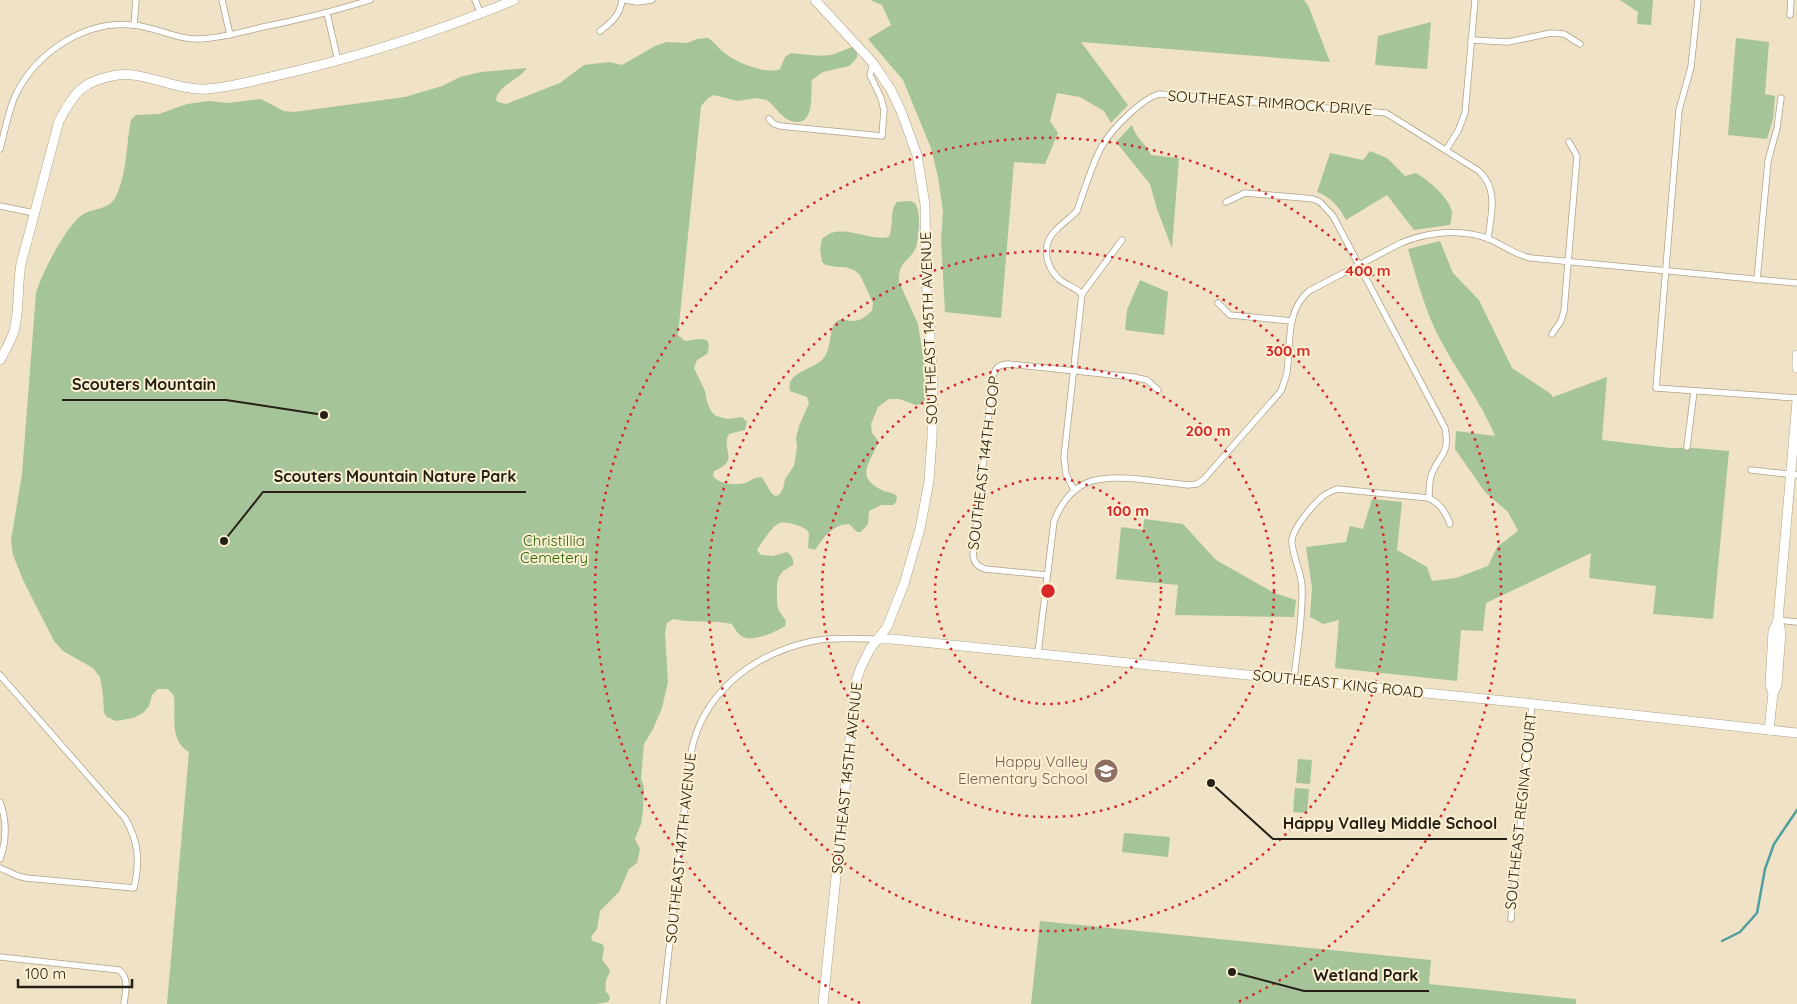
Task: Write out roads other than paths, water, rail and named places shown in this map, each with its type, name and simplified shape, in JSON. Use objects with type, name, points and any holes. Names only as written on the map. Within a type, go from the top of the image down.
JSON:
[{"type":"main road","points":[[0,360],[14,332],[19,278],[34,213],[59,122],[70,100],[78,91],[97,79],[122,74],[187,88],[205,89],[231,86],[338,61],[415,38],[514,0]]},
{"type":"main road","name":"SOUTHEAST 145TH AVENUE","points":[[815,0],[873,63],[887,83],[898,104],[916,149],[922,172],[925,204],[926,274],[933,392],[930,469],[920,529],[897,604],[887,628],[864,660],[856,686],[823,1004]]},
{"type":"main road","points":[[1797,355],[1797,368]]},
{"type":"main road","points":[[1770,730],[1773,693],[1770,684],[1773,631],[1778,620],[1794,475],[1797,400]]},
{"type":"main road","name":"SOUTHEAST KING ROAD","points":[[878,639],[1294,679],[1797,733]]},
{"type":"street","points":[[134,25],[136,0]]},
{"type":"street","points":[[222,0],[230,35]]},
{"type":"street","points":[[0,149],[12,103],[26,77],[47,55],[85,30],[134,25],[171,35],[197,39],[230,35],[327,13],[370,0]]},
{"type":"street","points":[[475,0],[481,14]]},
{"type":"street","points":[[600,31],[616,18],[623,0],[637,2],[652,0]]},
{"type":"street","points":[[1446,150],[1458,131],[1465,113],[1475,0]]},
{"type":"street","points":[[1698,0],[1691,67],[1680,110],[1656,388],[1797,400]]},
{"type":"street","points":[[1790,15],[1791,0]]},
{"type":"street","points":[[327,13],[338,61]]},
{"type":"street","points":[[1471,40],[1508,42],[1551,33],[1564,34],[1580,44]]},
{"type":"street","points":[[769,119],[774,124],[780,126],[882,136],[884,110],[881,98],[870,75],[873,63]]},
{"type":"street","name":"SOUTHEAST RIMROCK DRIVE","points":[[1082,294],[1060,280],[1051,270],[1046,250],[1050,239],[1055,230],[1069,220],[1077,211],[1102,146],[1142,101],[1159,94],[1386,113],[1479,170],[1489,182],[1492,195],[1488,239]]},
{"type":"street","points":[[1757,280],[1768,162],[1777,128],[1781,98]]},
{"type":"street","points":[[1552,334],[1562,321],[1564,311],[1577,156],[1569,142]]},
{"type":"street","points":[[1226,202],[1245,193],[1304,198],[1320,202],[1333,216],[1445,428],[1447,447],[1431,475],[1428,498]]},
{"type":"street","points":[[0,206],[34,213]]},
{"type":"street","points":[[1038,653],[1054,521],[1058,509],[1074,490],[1089,482],[1107,477],[1188,485],[1197,484],[1204,479],[1280,391],[1287,375],[1292,321],[1297,304],[1302,298],[1309,292],[1359,265],[1415,237],[1446,233],[1463,234],[1488,239],[1520,256],[1666,272],[1797,283]]},
{"type":"street","points":[[1074,490],[1064,466],[1082,294],[1122,240]]},
{"type":"street","points":[[1218,303],[1230,315],[1292,321]]},
{"type":"street","name":"SOUTHEAST 144TH LOOP","points":[[1047,575],[985,569],[978,567],[974,561],[973,555],[993,376],[1000,364],[1073,371]]},
{"type":"street","points":[[1073,371],[1147,380],[1158,390]]},
{"type":"street","points":[[1687,447],[1694,391]]},
{"type":"street","points":[[1750,470],[1794,475]]},
{"type":"street","points":[[1294,679],[1302,586],[1292,546],[1292,538],[1310,509],[1325,494],[1337,489],[1428,498],[1438,503],[1444,510],[1450,524]]},
{"type":"street","points":[[1778,620],[1797,622]]},
{"type":"street","name":"SOUTHEAST 147TH AVENUE","points":[[663,1004],[690,758],[700,725],[709,707],[740,673],[755,662],[786,648],[814,641],[878,639]]},
{"type":"street","points":[[0,675],[125,818],[133,831],[137,844],[134,888],[26,878],[0,868]]},
{"type":"street","name":"SOUTHEAST REGINA COURT","points":[[1511,919],[1532,704]]},
{"type":"street","points":[[0,802],[4,812],[6,831],[0,859]]},
{"type":"street","points":[[0,957],[113,968],[124,974],[126,980],[124,1004]]},
{"type":"waterway","points":[[1722,941],[1740,932],[1757,913],[1765,869],[1774,844],[1797,810]]},
{"type":"place","name":"Scouters Mountain","points":[[324,415]]},
{"type":"place","name":"Scouters Mountain Nature Park","points":[[224,541]]},
{"type":"place","name":"Happy Valley Elementary School","points":[[1106,771]]},
{"type":"place","name":"Happy Valley Middle School","points":[[1211,783]]},
{"type":"place","name":"Wetland Park","points":[[1232,972]]},
{"type":"park label","name":"Christillia Cemetery","points":[[554,550]]}]
